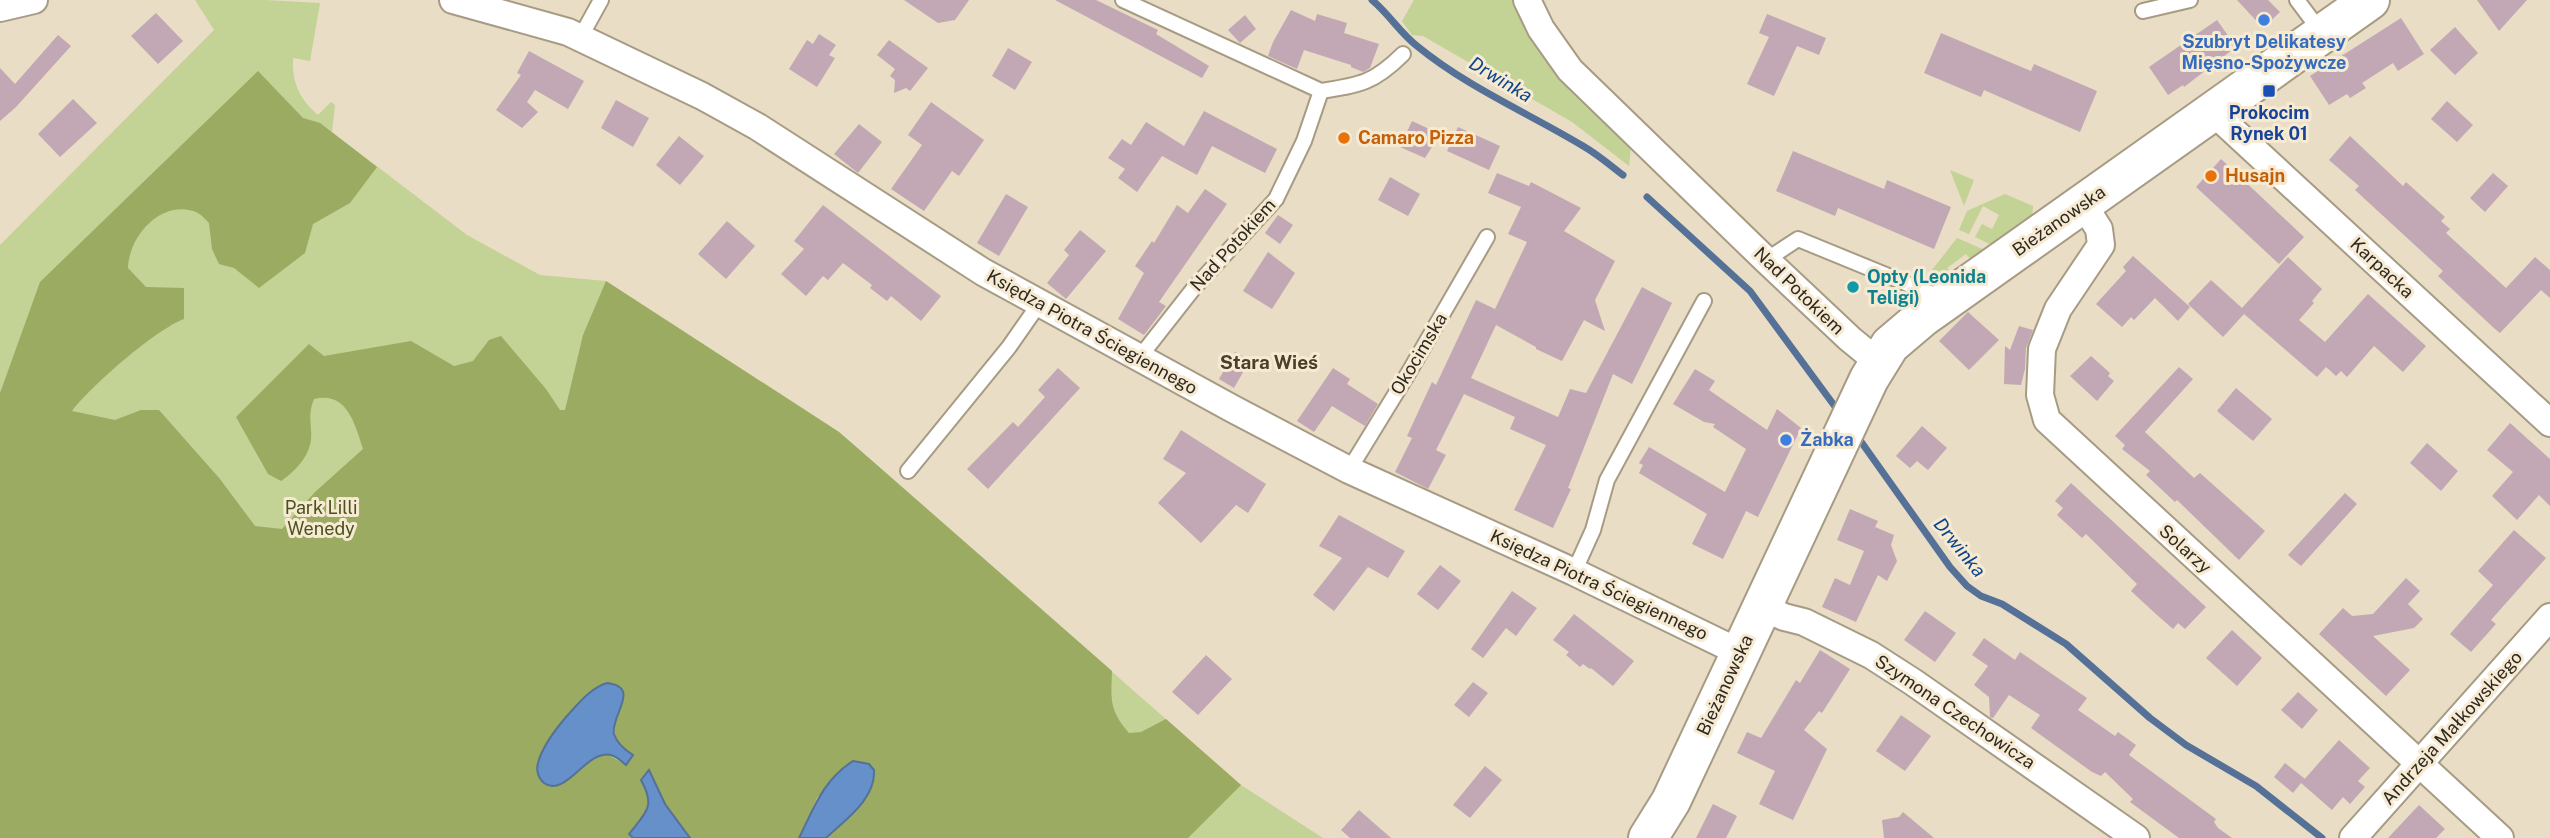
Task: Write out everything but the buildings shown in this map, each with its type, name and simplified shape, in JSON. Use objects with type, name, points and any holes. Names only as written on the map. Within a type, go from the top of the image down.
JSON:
[{"type":"street","points":[[0,8],[34,0]]},
{"type":"street","name":"Księdza Piotra Ściegiennego","points":[[453,0],[568,32],[702,96],[755,125],[983,272],[1139,358],[1349,470],[1574,572],[1741,653]]},
{"type":"street","name":"Nad Potokiem","points":[[1527,0],[1541,29],[1570,69],[1766,260],[1878,362]]},
{"type":"street","name":"Bieżanowska","points":[[1655,836],[1878,362],[1890,345],[1946,301],[2370,0]]},
{"type":"street","name":"Karpacka","points":[[2214,113],[2550,423]]},
{"type":"street","name":"Solarzy","points":[[2083,204],[2099,229],[2101,245],[2058,309],[2045,341],[2041,355],[2040,389],[2042,408],[2047,421],[2500,838]]},
{"type":"street","name":"Szymona Czechowicza","points":[[1762,607],[1804,622],[1871,655],[2136,838]]},
{"type":"street","name":"Andrzeja Małkowskiego","points":[[2353,838],[2550,617]]},
{"type":"lane","points":[[580,38],[601,0]]},
{"type":"lane","points":[[1123,0],[1321,91],[1363,84],[1390,67],[1403,54]]},
{"type":"lane","points":[[2143,11],[2190,0]]},
{"type":"lane","points":[[2297,0],[2322,34]]},
{"type":"lane","name":"Nad Potokiem","points":[[1139,358],[1194,288],[1276,199],[1304,141],[1321,91]]},
{"type":"lane","name":"Okocimska","points":[[1349,470],[1487,237]]},
{"type":"lane","points":[[1766,260],[1798,239],[1946,301]]},
{"type":"lane","points":[[1574,572],[1593,530],[1607,480],[1704,300]]},
{"type":"lane","points":[[908,471],[1009,346],[1039,304]]},
{"type":"green space","name":"Park Lilli Wenedy","points":[[195,0],[320,3],[310,61],[293,58],[293,67],[298,90],[318,115],[331,102],[335,105],[332,132],[467,235],[540,275],[606,281],[839,432],[1241,785],[1323,838],[0,838],[0,245],[214,30]]},
{"type":"green space","points":[[1414,0],[1516,0],[1631,146],[1629,166],[1572,122],[1423,36],[1412,35],[1402,21]]},
{"type":"green space","name":"Park Lilli Wenedy","points":[[258,71],[303,118],[320,123],[377,167],[350,203],[313,224],[305,253],[259,288],[234,268],[219,264],[212,249],[209,223],[198,213],[183,209],[171,211],[149,223],[134,244],[128,268],[146,287],[184,288],[184,319],[157,334],[124,360],[72,411],[115,420],[141,410],[159,410],[220,479],[255,526],[282,529],[315,492],[363,449],[353,420],[342,405],[325,398],[314,399],[311,439],[306,456],[281,481],[268,474],[236,417],[309,344],[324,356],[411,341],[454,366],[473,361],[489,340],[501,336],[546,389],[560,410],[565,410],[583,335],[606,281],[839,432],[1112,671],[1113,704],[1118,718],[1129,733],[1141,732],[1166,719],[1241,785],[1188,838],[826,838],[861,804],[869,764],[853,761],[817,798],[799,838],[690,838],[665,804],[649,771],[641,780],[649,803],[645,814],[629,834],[633,838],[0,838],[0,393],[40,282]],"holes":[[[599,685],[624,697],[615,735],[633,755],[626,765],[607,754],[592,758],[565,719]]]},
{"type":"green space","points":[[1950,170],[1974,180],[1964,206]]},
{"type":"green space","points":[[2005,194],[2033,206],[2032,219],[1994,246],[1975,237],[1982,224],[1992,229],[1999,215],[1983,206],[1969,234],[1959,230],[1967,211]]},
{"type":"green space","points":[[1957,238],[1987,251],[1972,261],[1966,254],[1947,268],[1953,275],[1941,283],[1925,279]]},
{"type":"water","points":[[607,683],[622,690],[624,696],[614,734],[619,744],[633,755],[626,765],[613,756],[603,755],[558,785],[544,783],[537,766],[549,739],[585,697]]},
{"type":"water","points":[[853,761],[869,764],[874,770],[873,781],[865,800],[826,838],[799,838],[827,786]]},
{"type":"water","points":[[649,770],[665,804],[690,838],[633,838],[629,834],[647,809],[648,797],[641,780]]},
{"type":"waterway","name":"Drwinka","points":[[1372,0],[1411,41],[1436,61],[1588,149],[1623,175]]},
{"type":"waterway","name":"Drwinka","points":[[1647,197],[1750,291],[1839,412]]},
{"type":"waterway","name":"Drwinka","points":[[1857,436],[1950,567],[1967,586],[1981,596],[2002,604],[2066,644],[2150,718],[2186,745],[2256,786],[2322,838]]},
{"type":"place","name":"Szubryt Delikatesy Mięsno-Spożywcze","points":[[2264,20]]},
{"type":"place","name":"Prokocim Rynek 01","points":[[2269,91]]},
{"type":"place","name":"Camaro Pizza","points":[[1344,138]]},
{"type":"place","name":"Husajn","points":[[2211,176]]},
{"type":"place","name":"Opty (Leonida Teligi)","points":[[1853,287]]},
{"type":"place","name":"Żabka","points":[[1786,440]]},
{"type":"district","name":"Stara Wieś","points":[[1269,362]]}]
